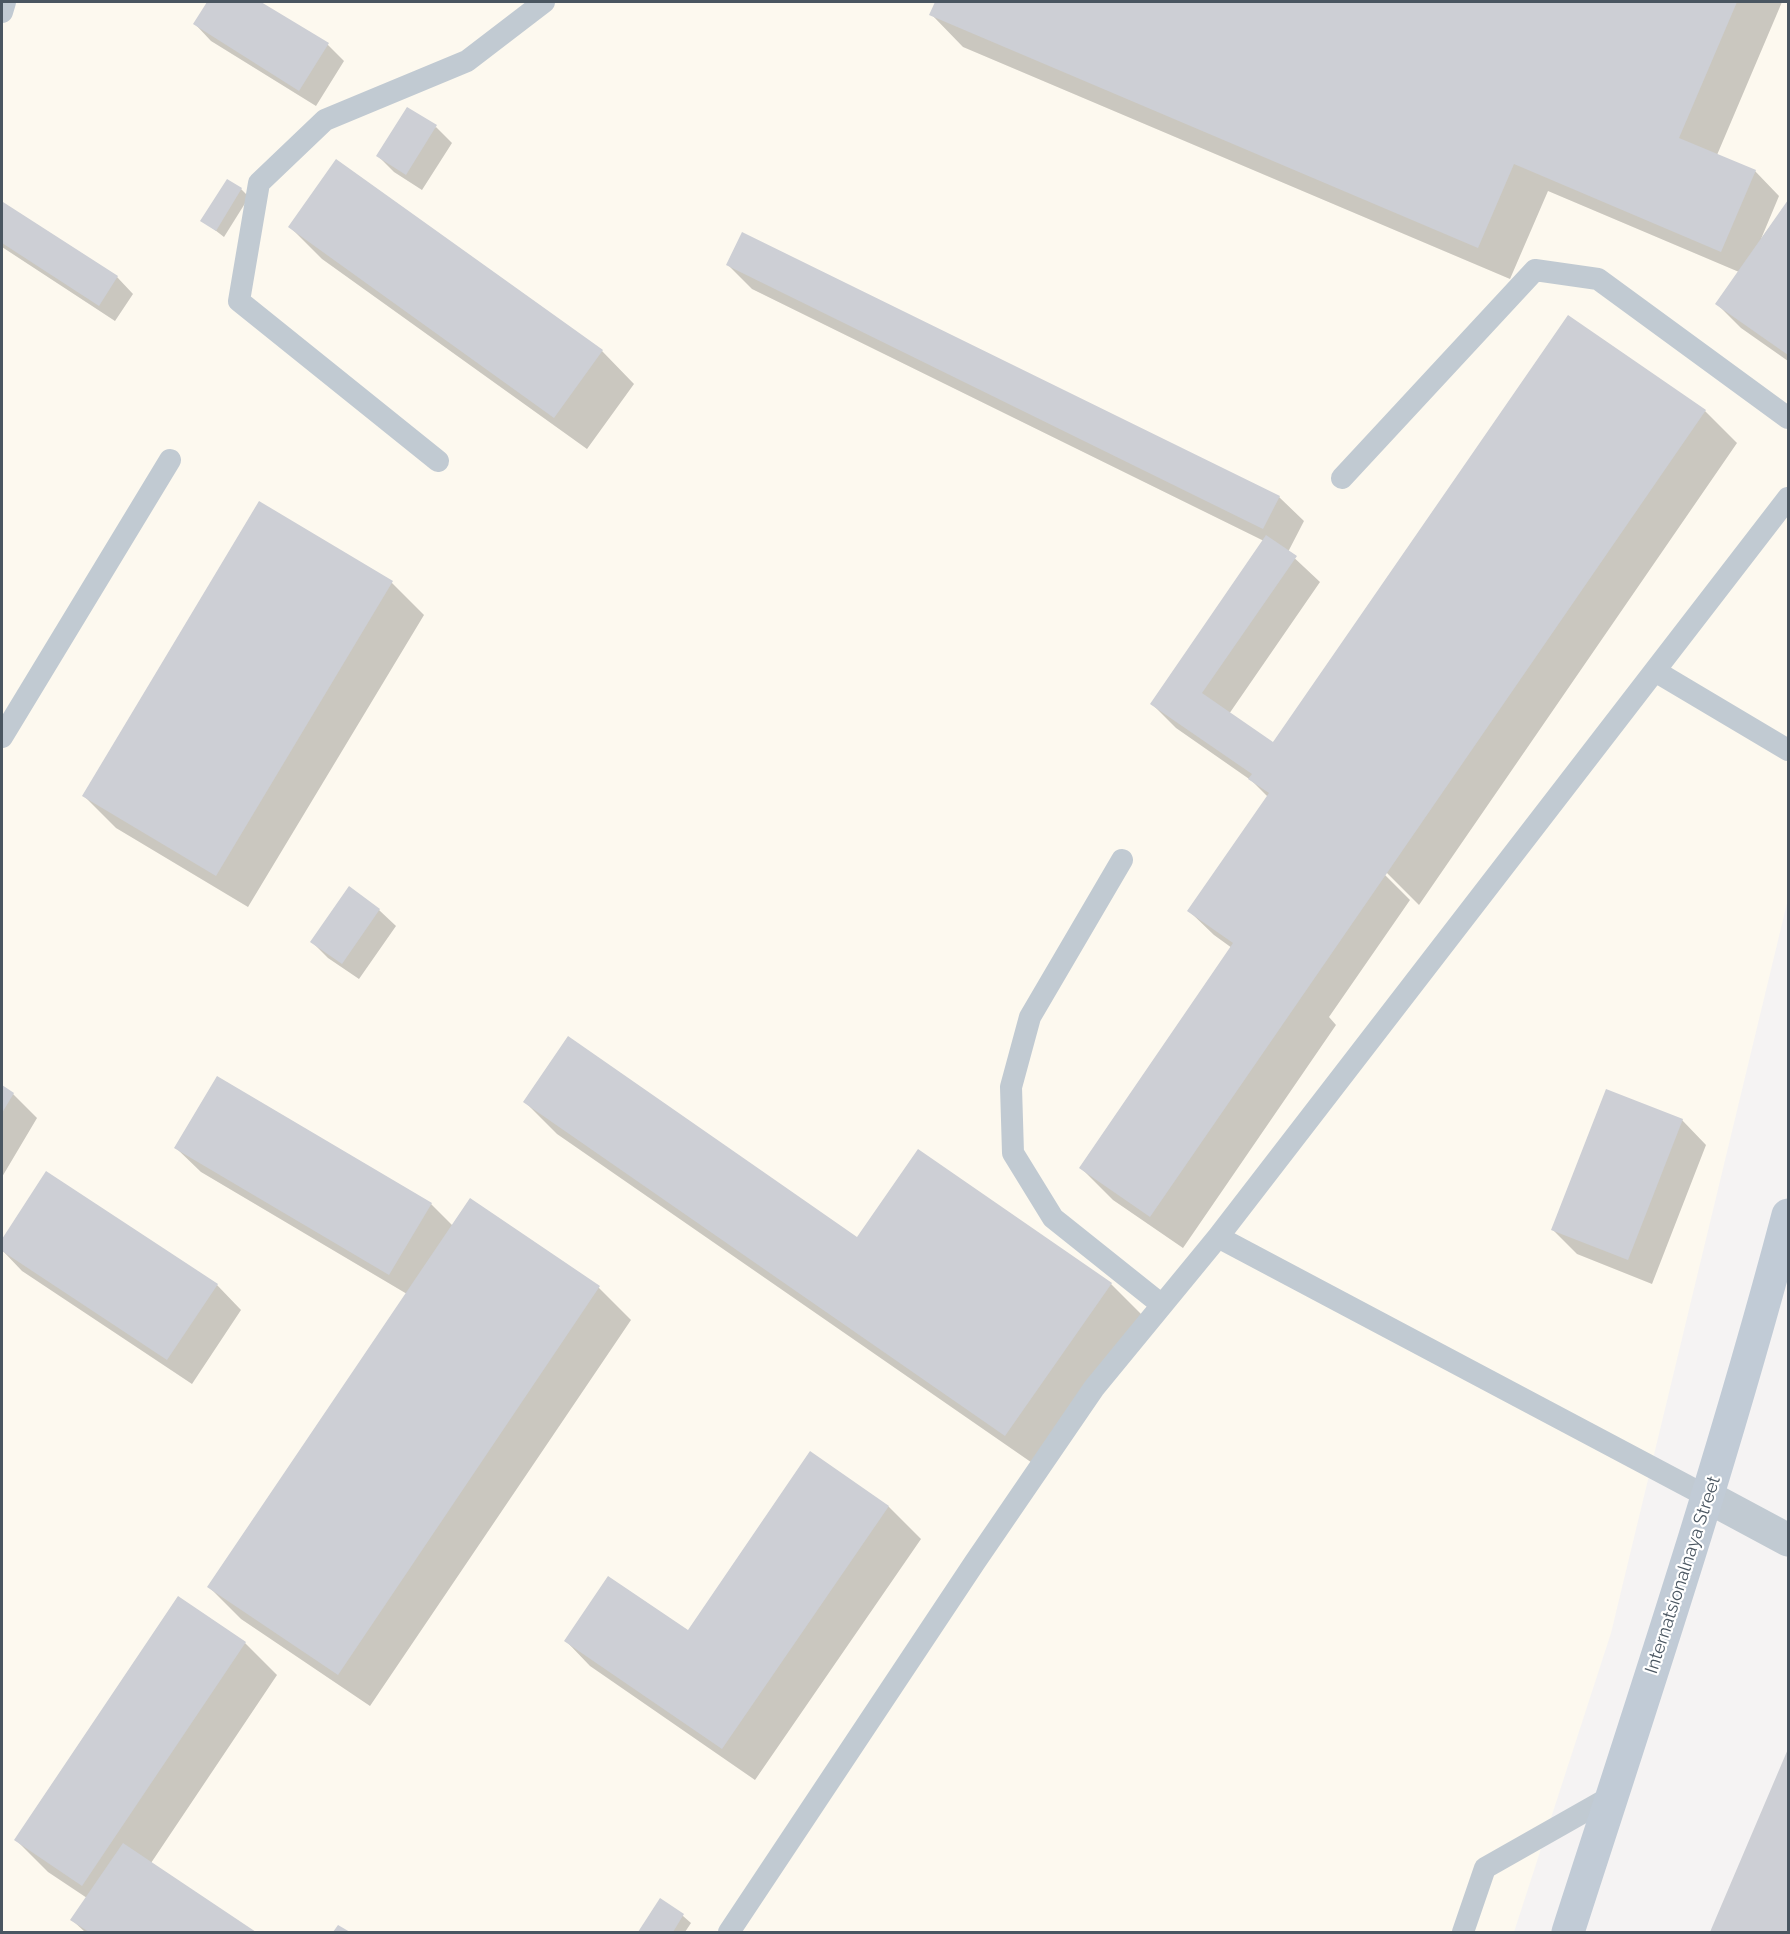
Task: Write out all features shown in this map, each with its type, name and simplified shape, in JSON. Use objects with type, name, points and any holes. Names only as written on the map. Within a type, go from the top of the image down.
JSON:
[{"type":"street","name":"Internatsionalnaya Street","points":[[1568,1932],[1708,1497],[1788,1215]]},
{"type":"street","points":[[1708,1497],[1788,1540]]},
{"type":"lane","points":[[2,12],[5,2]]},
{"type":"lane","points":[[438,461],[239,301],[259,183],[325,120],[466,61],[544,2]]},
{"type":"lane","points":[[1342,478],[1535,270],[1598,279],[1788,418]]},
{"type":"lane","points":[[2,737],[170,460]]},
{"type":"lane","points":[[729,1932],[975,1562],[1094,1388],[1218,1237],[1788,498]]},
{"type":"lane","points":[[1655,670],[1788,750]]},
{"type":"lane","points":[[1122,860],[1030,1017],[1011,1087],[1013,1153],[1053,1218],[1162,1305]]},
{"type":"lane","points":[[1218,1237],[1708,1497]]},
{"type":"lane","points":[[1463,1932],[1485,1868],[1612,1796]]},
{"type":"shaded area","points":[[2,2],[1788,2],[1788,899],[1611,1633],[1514,1932],[2,1932]]},
{"type":"building","points":[[207,2],[261,2],[329,43],[299,91],[193,24]]},
{"type":"building","points":[[935,2],[1737,2],[1679,138],[1756,170],[1721,252],[1514,164],[1478,248],[929,15]]},
{"type":"building","points":[[407,107],[437,125],[406,175],[376,156]]},
{"type":"building","points":[[336,159],[603,350],[554,418],[288,227]]},
{"type":"building","points":[[227,179],[242,188],[216,231],[200,221]]},
{"type":"building","points":[[1788,200],[1788,355],[1715,304]]},
{"type":"building","points":[[3,202],[118,276],[99,306],[2,243]]},
{"type":"building","points":[[742,232],[1280,496],[1263,529],[726,265]]},
{"type":"building","points":[[1568,315],[1706,410],[1150,1217],[1079,1168],[1233,943],[1187,911],[1269,793],[1248,779],[1252,774],[1150,704],[1266,535],[1297,556],[1202,693],[1273,742]]},
{"type":"building","points":[[259,501],[393,581],[216,876],[82,796]]},
{"type":"building","points":[[349,886],[380,909],[342,964],[310,942]]},
{"type":"building","points":[[568,1036],[857,1237],[918,1149],[1112,1283],[1005,1436],[523,1102]]},
{"type":"building","points":[[217,1076],[432,1203],[389,1275],[174,1148]]},
{"type":"building","points":[[2,1085],[14,1093],[2,1113]]},
{"type":"building","points":[[1606,1089],[1683,1119],[1628,1260],[1551,1230]]},
{"type":"building","points":[[46,1171],[218,1284],[167,1360],[2,1251],[2,1239]]},
{"type":"building","points":[[470,1198],[600,1286],[338,1675],[207,1587]]},
{"type":"building","points":[[810,1451],[889,1506],[722,1749],[564,1641],[608,1576],[688,1630]]},
{"type":"building","points":[[178,1596],[246,1642],[82,1886],[14,1840]]},
{"type":"building","points":[[1788,1749],[1788,1932],[1710,1932]]},
{"type":"building","points":[[123,1843],[256,1932],[89,1932],[70,1920]]},
{"type":"building","points":[[660,1898],[684,1914],[673,1932],[638,1932]]},
{"type":"building","points":[[338,1925],[350,1932],[333,1932]]}]
